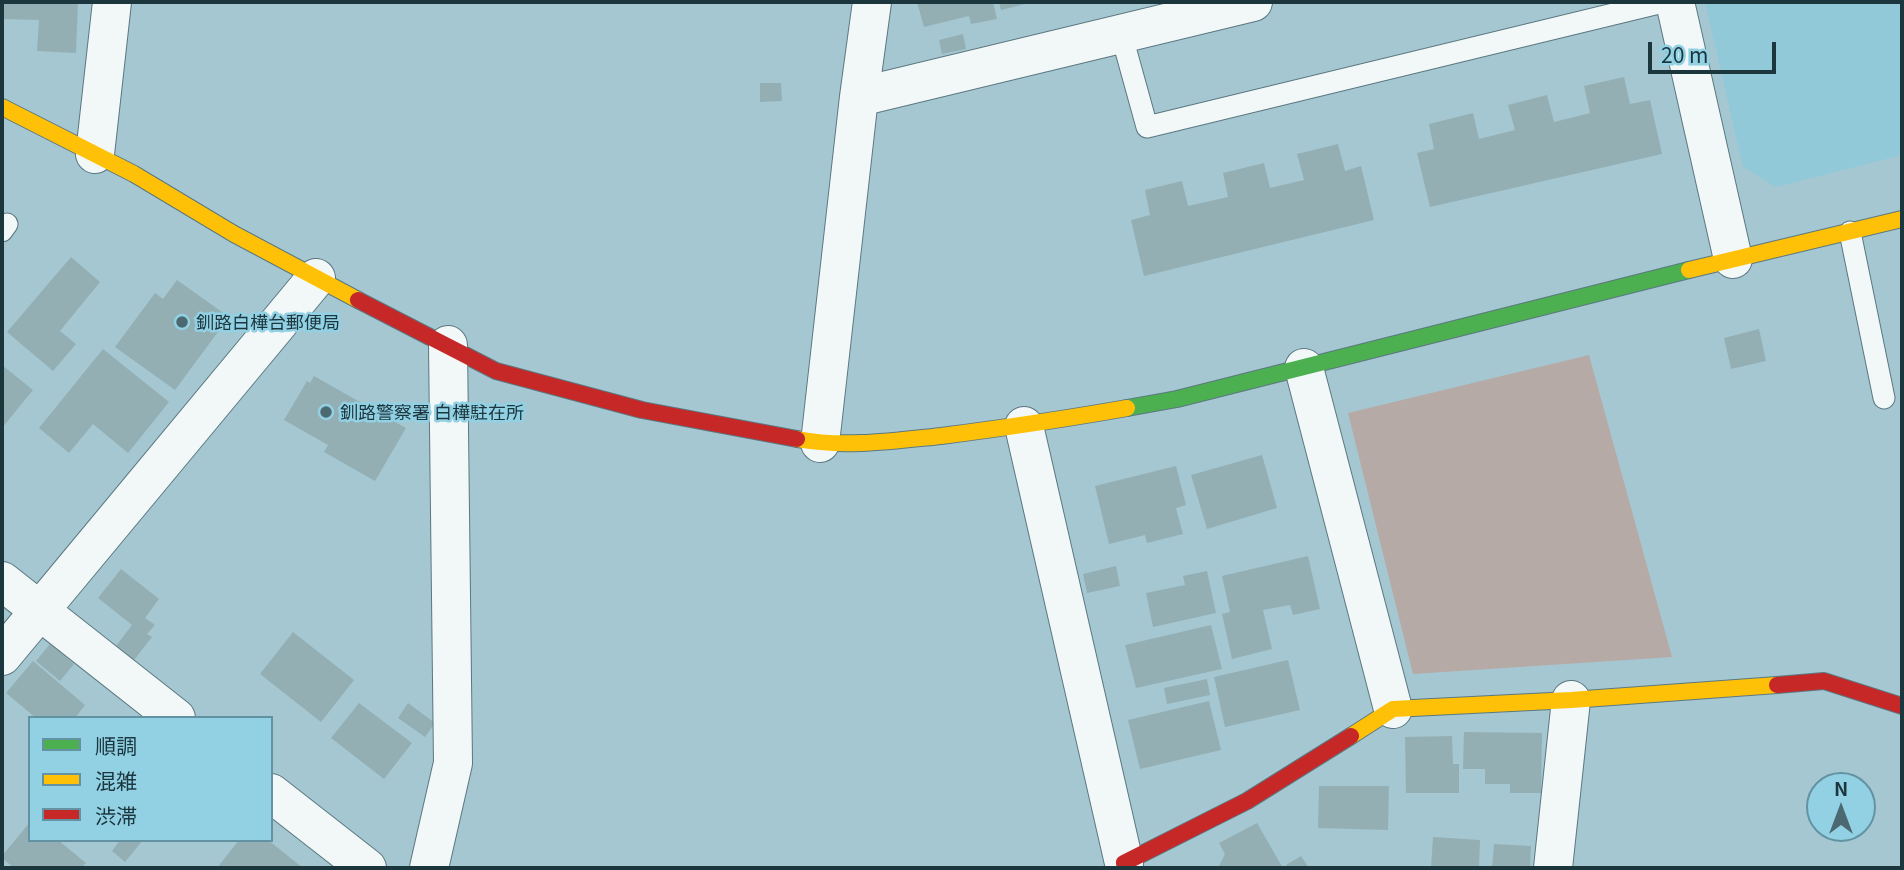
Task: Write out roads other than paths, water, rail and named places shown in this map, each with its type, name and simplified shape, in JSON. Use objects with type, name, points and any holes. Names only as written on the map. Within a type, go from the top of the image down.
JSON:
[{"type":"street","points":[[95,154],[112,2]]},
{"type":"street","points":[[820,443],[872,2]]},
{"type":"street","points":[[859,97],[1118,17],[1253,2]]},
{"type":"street","points":[[1675,2],[1733,258]]},
{"type":"street","points":[[2,107],[134,174],[234,234],[496,371],[642,410],[820,443],[889,442],[1024,426],[1177,399],[1733,258],[1902,219]]},
{"type":"street","points":[[2,656],[316,278]]},
{"type":"street","points":[[429,868],[453,763],[448,345]]},
{"type":"street","points":[[1304,368],[1393,709]]},
{"type":"street","points":[[1024,426],[1125,866],[1247,801],[1393,709],[1571,700],[1824,681],[1902,706]]},
{"type":"street","points":[[2,581],[173,716]]},
{"type":"street","points":[[1553,868],[1571,700]]},
{"type":"street","points":[[273,795],[367,868]]},
{"type":"lane","points":[[1118,17],[1147,127],[1663,2]]},
{"type":"lane","points":[[1850,232],[1884,398]]},
{"type":"place","name":"釧路白樺台郵便局","points":[[182,322]]},
{"type":"place","name":"釧路警察署 白樺駐在所","points":[[326,412]]}]
